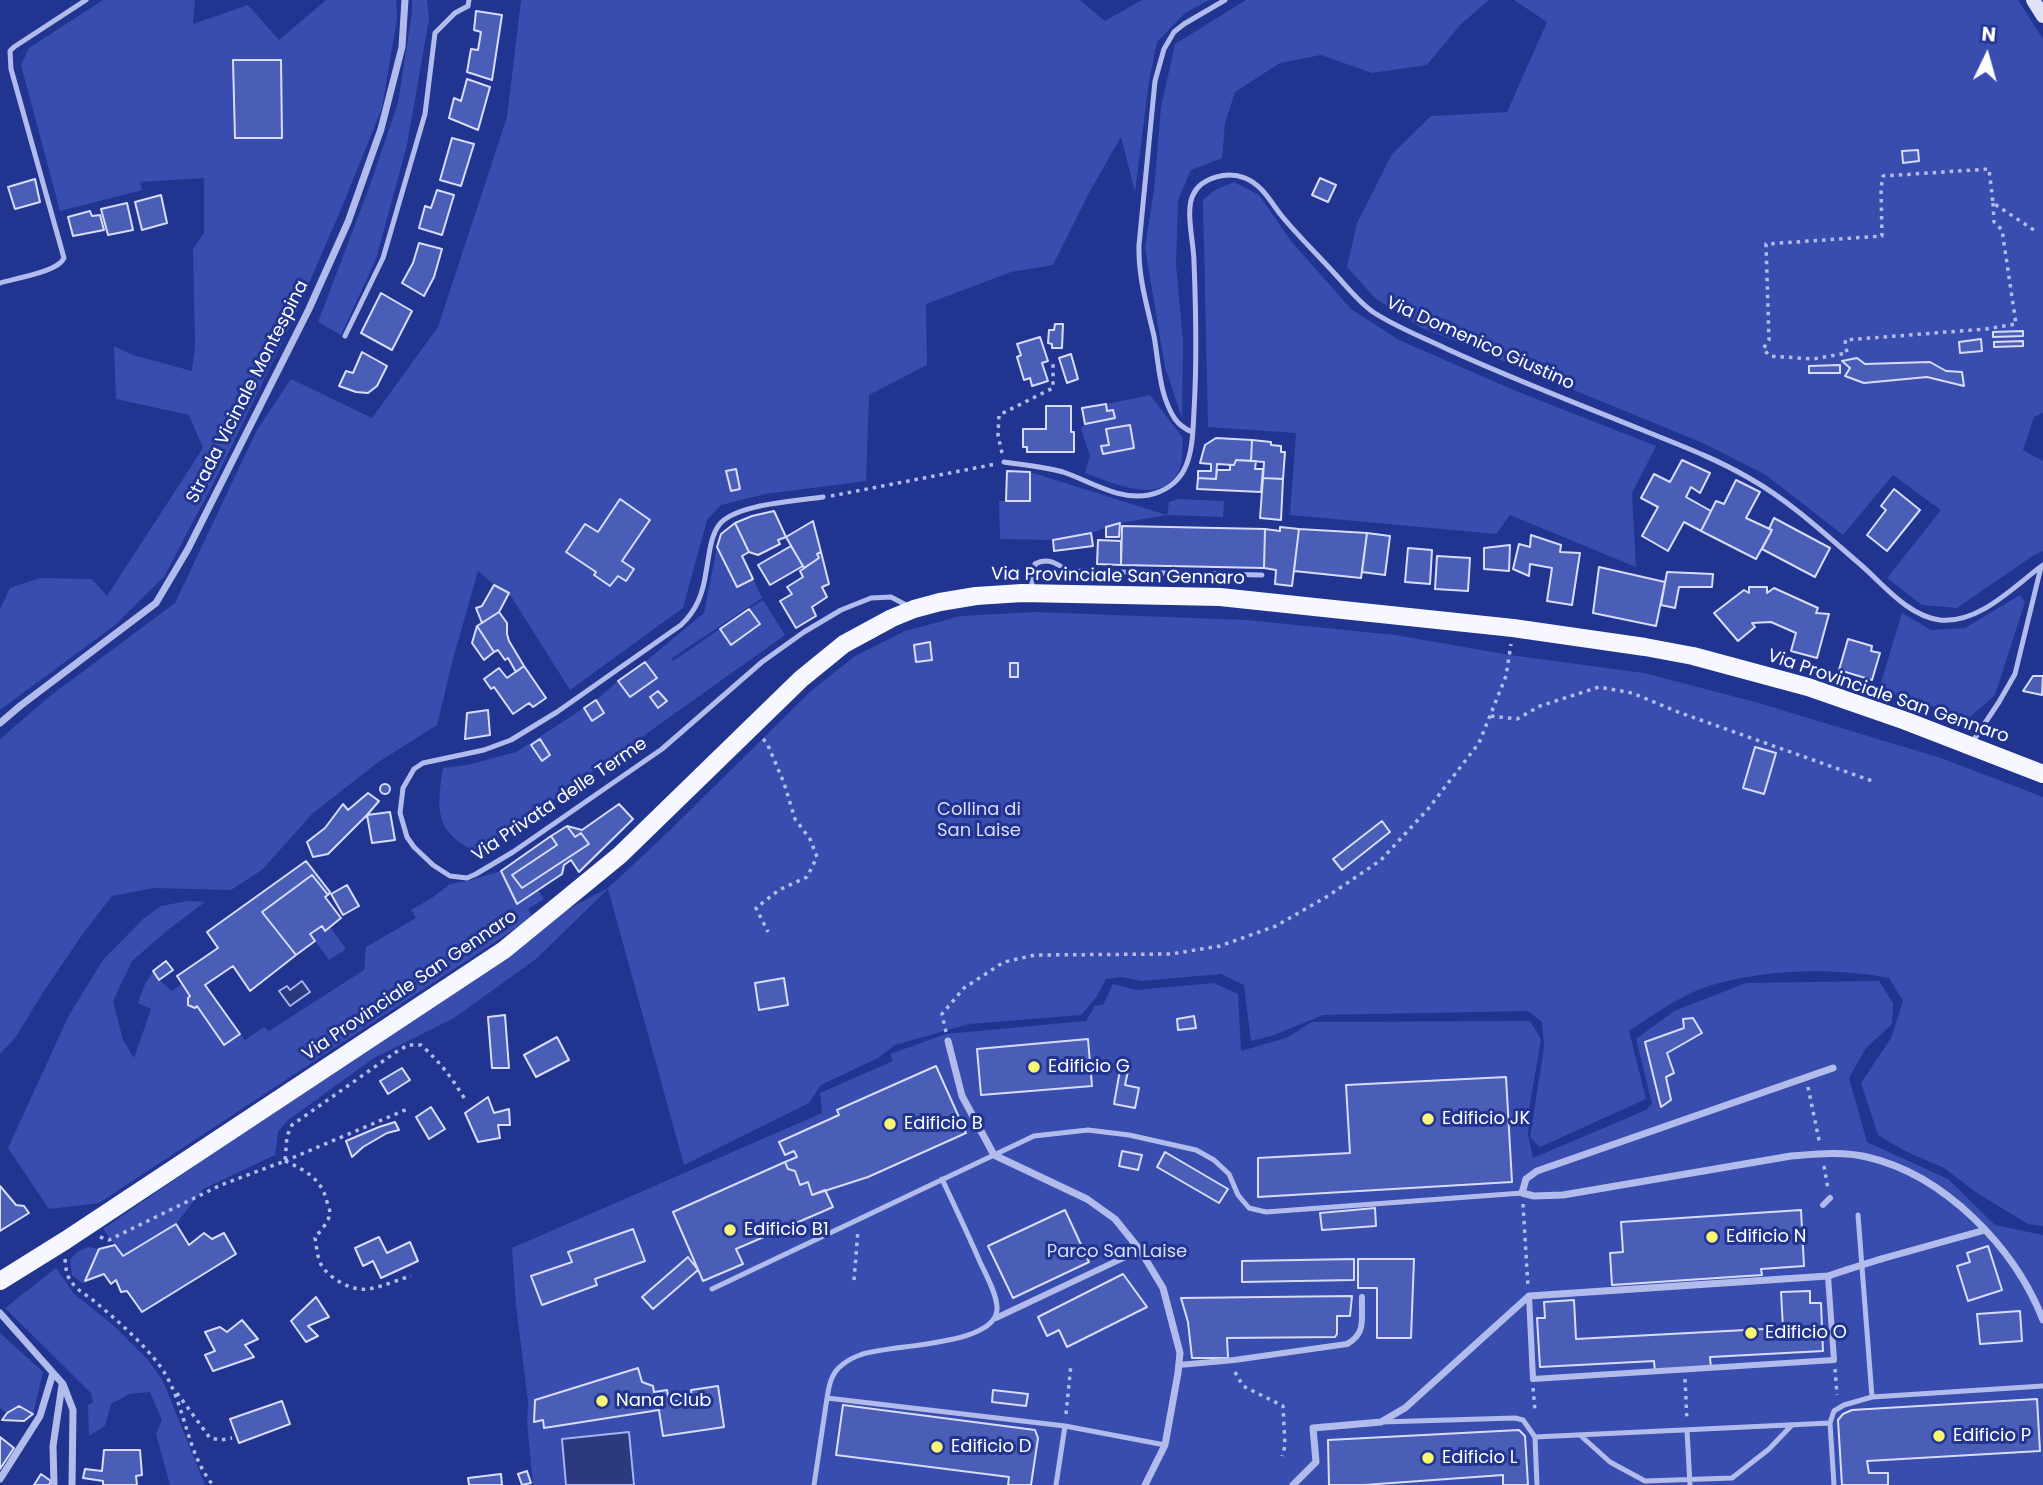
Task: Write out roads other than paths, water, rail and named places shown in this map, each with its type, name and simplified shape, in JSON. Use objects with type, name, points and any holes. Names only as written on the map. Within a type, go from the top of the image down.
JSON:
[{"type":"main road","points":[[2033,0],[2043,16]]},
{"type":"main road","name":"Via Provinciale San Gennaro","points":[[7,1276],[66,1240],[504,950],[620,856],[801,679],[844,644],[914,609],[976,596],[1030,593],[1220,597],[1513,628],[1646,647],[1808,687],[1906,721],[2043,774]]},
{"type":"street","name":"Strada Vicinale Montespina","points":[[0,723],[156,603],[188,549],[309,309],[348,222],[381,129],[402,47],[405,0]]},
{"type":"street","points":[[948,1041],[962,1096],[994,1155],[1087,1199],[1115,1219],[1140,1250],[1163,1288],[1180,1353],[1177,1389],[1165,1445],[1145,1485]]},
{"type":"street","points":[[1833,1068],[1537,1171],[1526,1179],[1522,1193],[1556,1196],[1791,1156],[1822,1153],[1867,1157],[1914,1175],[1956,1203],[1997,1243],[2022,1276],[2043,1320]]},
{"type":"street","points":[[1823,1205],[1830,1198]]},
{"type":"street","points":[[1293,1485],[1316,1462],[1313,1428],[1381,1422],[1405,1408],[1528,1296],[1828,1276],[1985,1230]]},
{"type":"street","points":[[996,1318],[1140,1250]]},
{"type":"street","points":[[1528,1296],[1533,1379],[1834,1360],[1828,1276]]},
{"type":"street","points":[[1179,1366],[1347,1344],[1361,1332],[1362,1297]]},
{"type":"street","points":[[0,1313],[62,1384],[74,1410],[72,1485]]},
{"type":"street","points":[[0,1479],[40,1416],[53,1373]]},
{"type":"street","points":[[54,1485],[54,1437],[62,1384]]},
{"type":"lane","points":[[0,283],[54,268],[62,263],[64,258],[11,69],[10,51],[86,0]]},
{"type":"lane","points":[[345,336],[383,258],[425,114],[435,33],[455,13],[468,6],[470,0]]},
{"type":"lane","points":[[1192,432],[1181,427],[1174,417],[1161,384],[1138,264],[1139,245],[1155,81],[1164,49],[1174,32],[1184,23],[1226,0]]},
{"type":"lane","name":"Via Domenico Giustino","points":[[1004,462],[1062,472],[1137,496],[1150,495],[1177,480],[1186,467],[1192,432],[1196,371],[1190,205],[1193,192],[1203,183],[1216,177],[1233,175],[1246,178],[1257,185],[1303,240],[1370,310],[1471,360],[1705,455],[1752,479],[1792,508],[1922,616],[1941,620],[1962,619],[1998,600],[2042,566]]},
{"type":"lane","name":"Via Privata delle Terme","points":[[822,498],[764,505],[744,509],[729,516],[720,523],[714,534],[699,602],[689,617],[675,630],[557,712],[511,740],[484,750],[423,763],[414,769],[402,788],[400,813],[407,837],[414,847],[442,872],[467,878],[513,852],[662,750],[762,662],[804,632],[841,610],[871,597],[891,597],[914,609]]},
{"type":"lane","points":[[1030,593],[1035,564],[1048,561],[1057,563],[1067,571],[1262,575]]},
{"type":"lane","points":[[1970,746],[2015,674],[2042,566]]},
{"type":"lane","points":[[712,1289],[1034,1136],[1060,1132],[1088,1130],[1196,1150],[1214,1160],[1229,1174],[1238,1195],[1249,1208],[1266,1212],[1522,1193]]},
{"type":"lane","points":[[814,1485],[827,1398],[833,1375],[841,1365],[860,1354],[945,1341],[974,1333],[988,1326],[996,1318],[997,1305],[988,1280],[942,1180]]},
{"type":"lane","points":[[1858,1215],[1872,1397]]},
{"type":"lane","points":[[1834,1485],[1830,1423],[1834,1411],[1844,1405],[1872,1397],[2043,1386]]},
{"type":"lane","points":[[827,1398],[1065,1426],[1165,1445]]},
{"type":"lane","points":[[1381,1422],[1515,1418],[1523,1420],[1535,1437],[1537,1485]]},
{"type":"lane","points":[[1535,1437],[1830,1423]]},
{"type":"lane","points":[[1580,1435],[1610,1462],[1645,1481],[1690,1482],[1732,1478],[1769,1449],[1792,1425]]},
{"type":"lane","points":[[1056,1485],[1065,1426]]},
{"type":"lane","points":[[1687,1430],[1690,1482]]},
{"type":"place","name":"Edificio G","points":[[1034,1067]]},
{"type":"place","name":"Edificio JK","points":[[1428,1119]]},
{"type":"place","name":"Edificio B","points":[[890,1124]]},
{"type":"place","name":"Edificio B1","points":[[730,1230]]},
{"type":"place","name":"Edificio N","points":[[1712,1237]]},
{"type":"place","name":"Edificio O","points":[[1751,1333]]},
{"type":"place","name":"Nana Club","points":[[602,1401]]},
{"type":"place","name":"Edificio P","points":[[1939,1436]]},
{"type":"place","name":"Edificio D","points":[[937,1447]]},
{"type":"place","name":"Edificio L","points":[[1428,1458]]},
{"type":"park label","name":"Collina di San Laise","points":[[979,820]]},
{"type":"park label","name":"Parco San Laise","points":[[1117,1252]]}]
